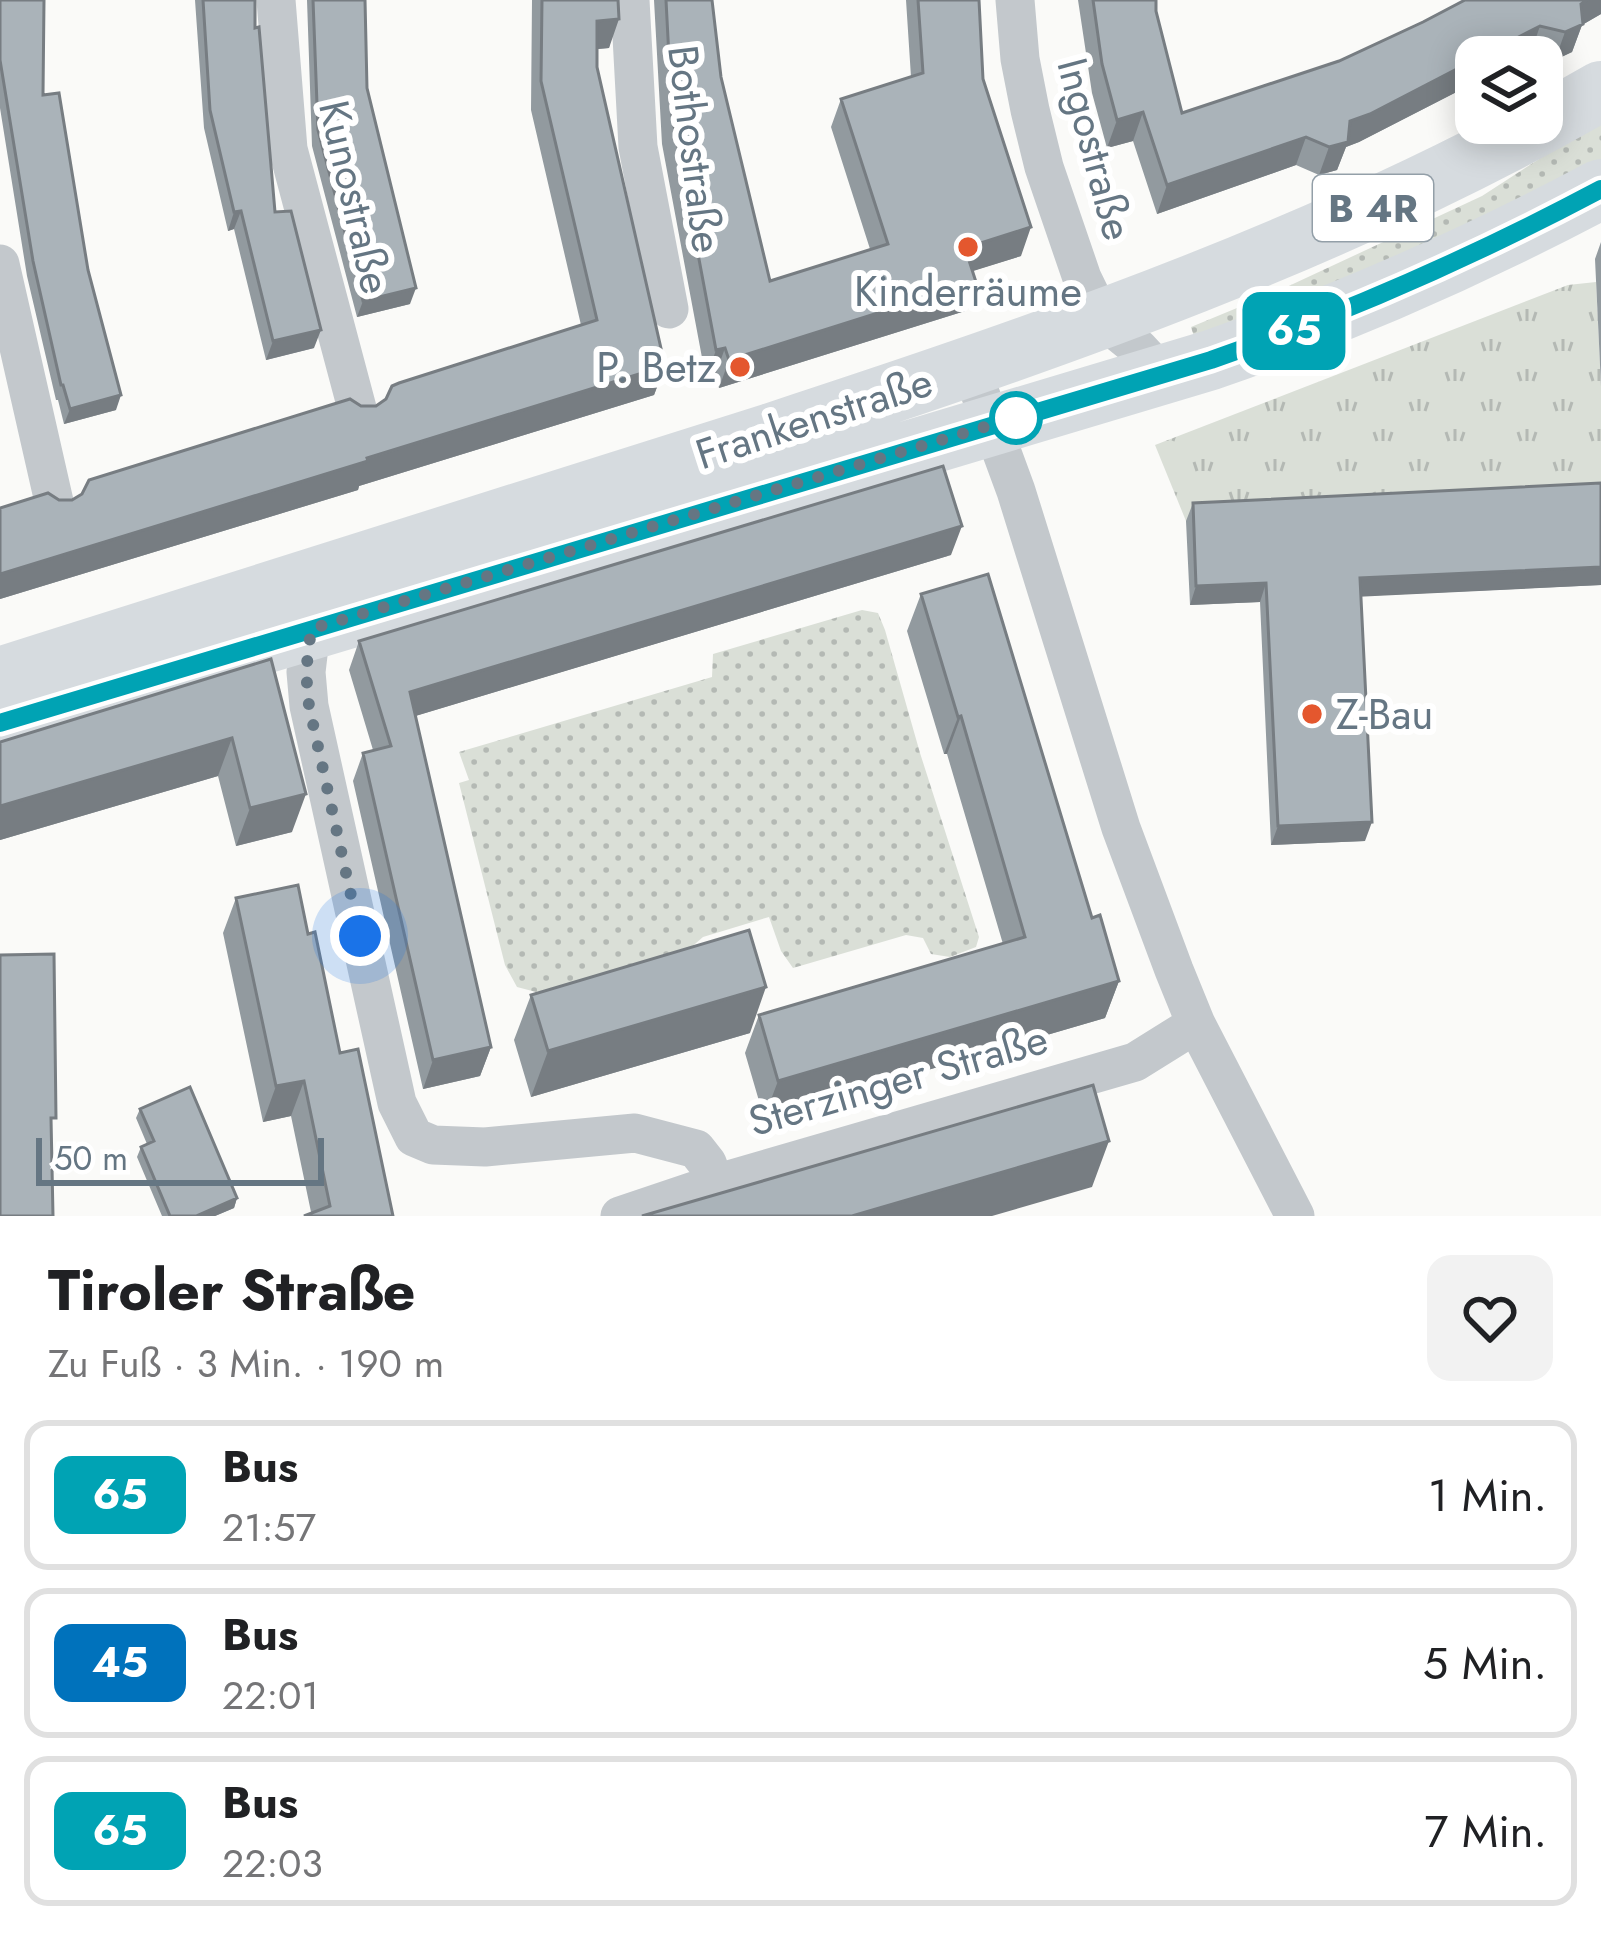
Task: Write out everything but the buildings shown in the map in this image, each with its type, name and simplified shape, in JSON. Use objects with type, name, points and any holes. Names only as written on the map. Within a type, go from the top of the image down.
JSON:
[{"type":"main road","name":"Frankenstraße","points":[[0,677],[708,453],[1102,319],[1235,268],[1397,197],[1601,91]]},
{"type":"main road","name":"Frankenstraße","points":[[0,723],[1268,340],[1375,298],[1601,189]]},
{"type":"street","name":"Kunostraße","points":[[277,0],[288,149],[358,412]]},
{"type":"street","name":"Bothostraße","points":[[630,0],[638,147],[669,309]]},
{"type":"street","name":"Ingostraße","points":[[1015,0],[1020,59],[1044,167],[1082,278],[1102,319]]},
{"type":"street","points":[[0,264],[55,506]]},
{"type":"street","points":[[1102,319],[1163,375]]},
{"type":"street","points":[[970,367],[1022,510],[1121,828],[1196,1024],[1294,1216]]},
{"type":"street","points":[[311,629],[306,672],[309,706],[397,1102],[414,1137],[433,1145],[484,1147],[635,1133],[696,1149],[715,1184]]},
{"type":"street","name":"Sterzinger Straße","points":[[620,1216],[1135,1062],[1196,1024]]},
{"type":"green space","points":[[1601,119],[1601,169],[1196,343],[1191,327],[1482,196]]},
{"type":"green space","points":[[1596,282],[1601,502],[1186,521],[1155,445],[1568,285]]},
{"type":"green space","points":[[862,610],[878,613],[885,630],[979,937],[976,947],[950,957],[931,954],[923,938],[906,935],[793,968],[781,951],[769,917],[703,937],[681,956],[573,986],[536,992],[517,987],[505,965],[459,783],[469,780],[459,752],[712,677],[713,654]]},
{"type":"bus line","name":"65","points":[[0,723],[1211,360],[1375,298],[1514,235],[1601,189]]},
{"type":"place","name":"Kinderräume","points":[[968,247]]},
{"type":"place","name":"P. Betz","points":[[740,367]]},
{"type":"place","name":"Z-Bau","points":[[1312,714]]},
{"type":"route","points":[[360,936],[309,706],[306,652],[311,629],[1028,414],[1016,418]]}]
